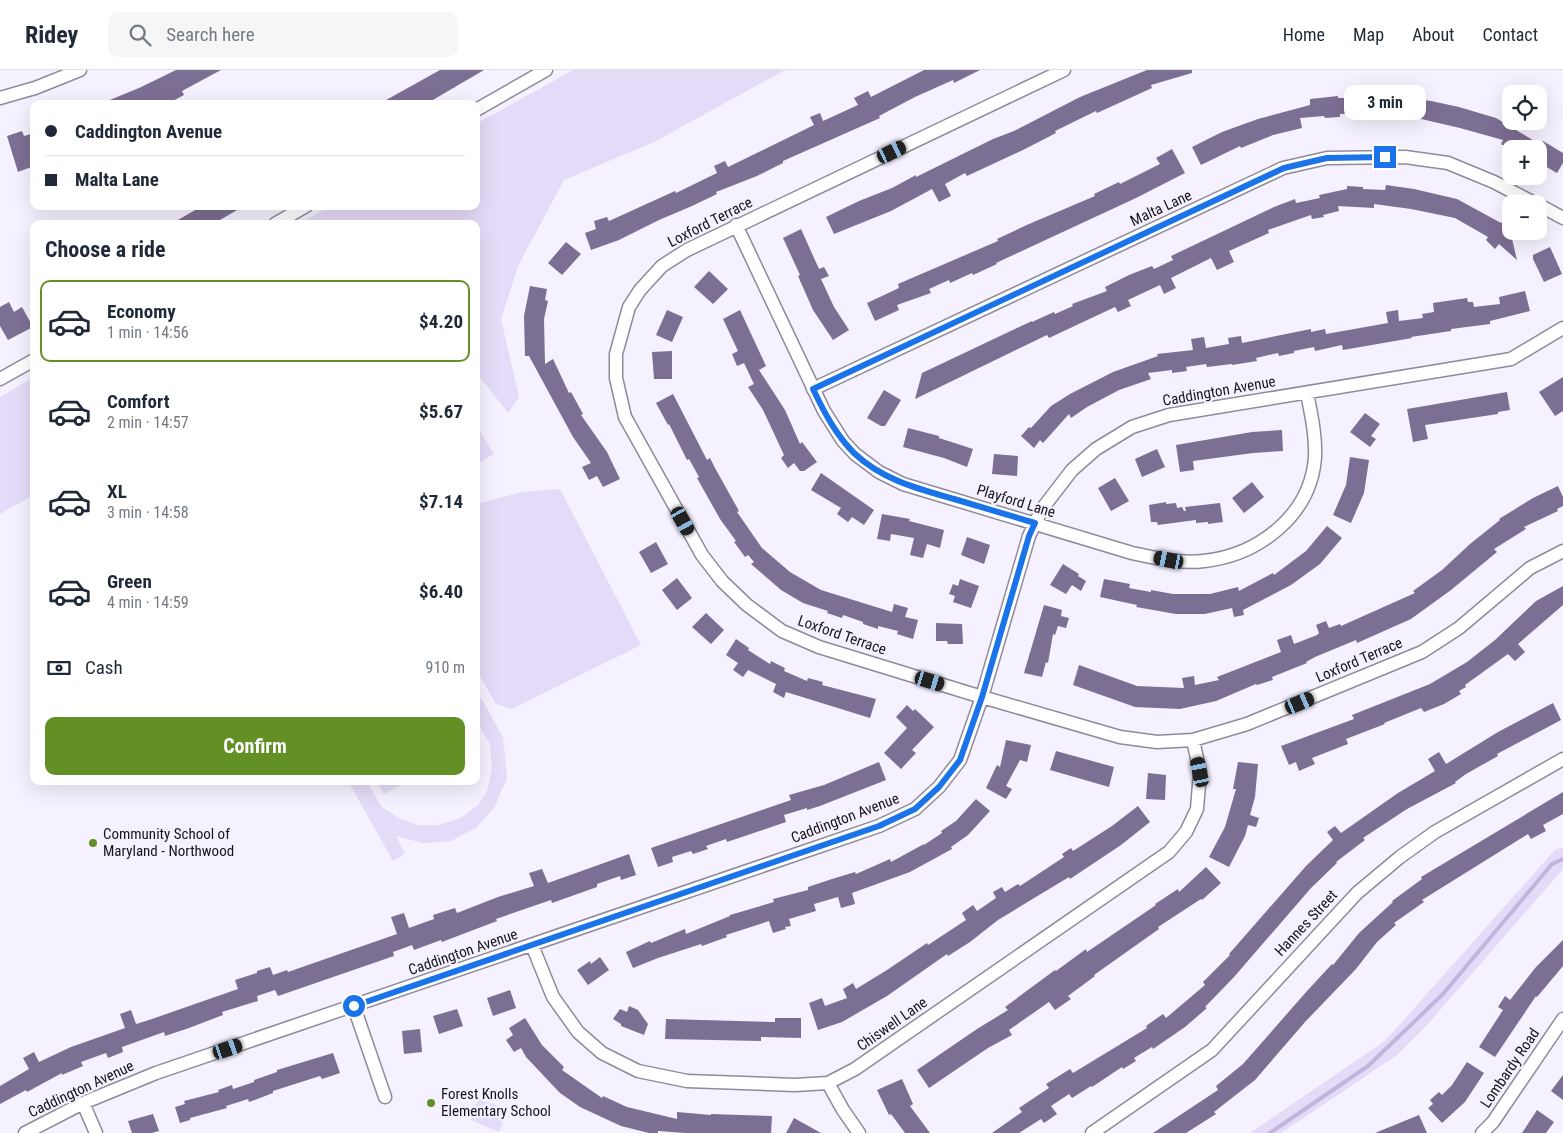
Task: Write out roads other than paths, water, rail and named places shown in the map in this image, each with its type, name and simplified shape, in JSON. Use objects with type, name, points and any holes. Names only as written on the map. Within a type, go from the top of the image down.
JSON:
[{"type":"street","points":[[0,98],[35,88],[80,70]]},
{"type":"street","points":[[480,108],[546,70]]},
{"type":"street","name":"Loxford Terrace","points":[[1064,70],[687,250],[662,266],[640,290],[629,307],[616,354],[616,378],[625,417],[702,555],[722,581],[747,606],[782,630],[818,646],[982,697],[1120,737],[1157,742],[1193,740],[1247,724],[1422,652],[1459,628],[1530,568],[1563,551]]},
{"type":"street","name":"Malta Lane","points":[[813,389],[1284,168],[1327,158],[1405,157],[1448,163],[1520,195]]},
{"type":"street","name":"Malta Lane","points":[[1547,209],[1563,218]]},
{"type":"street","points":[[282,220],[299,210]]},
{"type":"street","name":"Playford Lane","points":[[736,225],[824,411],[843,441],[855,454],[879,472],[903,484],[1132,553],[1169,560],[1204,561],[1234,554],[1260,544],[1290,519],[1306,495],[1315,459],[1315,435],[1307,393]]},
{"type":"street","name":"Caddington Avenue","points":[[25,1133],[83,1103],[156,1074],[879,826],[915,809],[939,787],[960,760],[982,697],[1029,536],[1042,509],[1072,470],[1096,449],[1132,427],[1169,414],[1307,393],[1511,358],[1563,328]]},
{"type":"street","points":[[0,379],[30,362]]},
{"type":"street","name":"Chiswell Lane","points":[[532,946],[553,997],[578,1032],[602,1053],[638,1071],[687,1081],[795,1085],[828,1083],[855,1069],[1169,852],[1186,832],[1197,809],[1200,772],[1193,740]]},
{"type":"street","name":"Hannes Street","points":[[1092,1133],[1212,1050],[1357,893],[1400,857],[1435,832],[1563,759]]},
{"type":"street","points":[[354,1006],[385,1097]]},
{"type":"street","name":"Lombardy Road","points":[[1482,1133],[1492,1122],[1562,1023]]},
{"type":"street","points":[[828,1083],[859,1133]]},
{"type":"street","points":[[83,1103],[96,1133]]},
{"type":"waterway","points":[[1270,1133],[1368,1066],[1443,994],[1552,864],[1563,859]]},
{"type":"place","name":"Community School of Maryland - Northwood","points":[[93,843]]},
{"type":"place","name":"Forest Knolls Elementary School","points":[[431,1103]]}]
